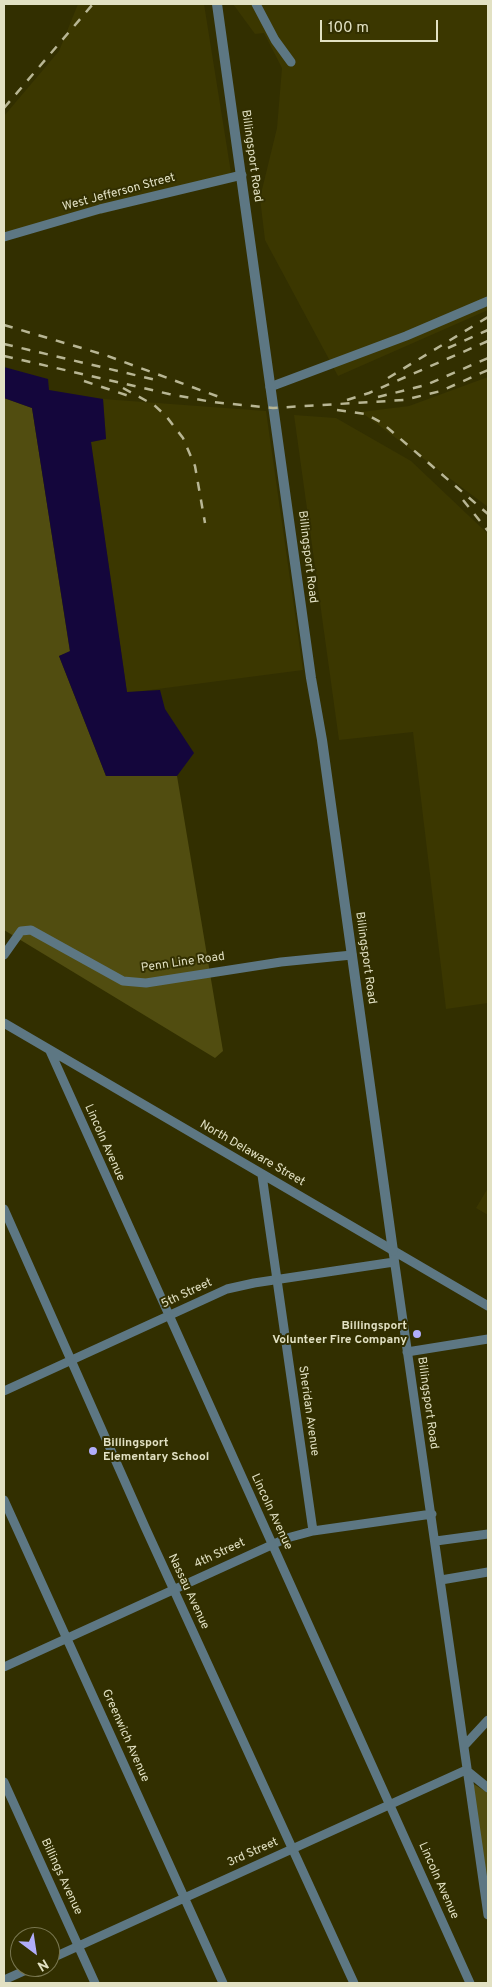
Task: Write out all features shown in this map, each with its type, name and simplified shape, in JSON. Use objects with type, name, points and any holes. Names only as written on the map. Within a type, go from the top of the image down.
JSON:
[{"type":"street","name":"Billingsport Road","points":[[217,4],[393,1256],[442,1580],[466,1770],[488,1915]]},
{"type":"street","points":[[256,4],[275,40],[291,62]]},
{"type":"street","name":"West Jefferson Street","points":[[4,237],[100,209],[242,174]]},
{"type":"street","points":[[270,387],[406,336],[488,301]]},
{"type":"street","name":"Penn Line Road","points":[[4,955],[21,931],[30,930],[123,981],[146,983],[281,962],[352,955]]},
{"type":"street","name":"North Delaware Street","points":[[4,1023],[262,1175],[393,1256],[488,1306]]},
{"type":"street","name":"Lincoln Avenue","points":[[50,1051],[168,1317],[470,1983]]},
{"type":"street","name":"Sheridan Avenue","points":[[262,1175],[313,1531]]},
{"type":"street","name":"Nassau Avenue","points":[[4,1209],[174,1589],[354,1983]]},
{"type":"street","name":"5th Street","points":[[4,1391],[227,1289],[393,1256]]},
{"type":"street","points":[[407,1352],[488,1339]]},
{"type":"street","name":"Greenwich Avenue","points":[[4,1500],[223,1983]]},
{"type":"street","name":"4th Street","points":[[4,1667],[272,1544],[313,1531],[432,1514]]},
{"type":"street","points":[[436,1541],[488,1534]]},
{"type":"street","points":[[442,1580],[488,1572]]},
{"type":"street","points":[[464,1746],[488,1720]]},
{"type":"street","points":[[466,1770],[488,1788]]},
{"type":"street","name":"3rd Street","points":[[60,1955],[466,1770]]},
{"type":"street","name":"Billings Avenue","points":[[4,1782],[95,1983]]},
{"type":"shaded area","points":[[78,4],[204,4],[232,179],[4,240],[4,116],[59,51]]},
{"type":"shaded area","points":[[233,4],[488,4],[488,310],[338,376],[265,240],[260,198],[277,128],[282,68],[264,33],[255,34]]},
{"type":"shaded area","points":[[4,367],[48,379],[49,390],[103,399],[106,439],[91,442],[127,692],[160,690],[165,709],[194,753],[177,776],[106,776],[59,656],[70,651],[32,408],[4,398]]},
{"type":"shaded area","points":[[488,377],[488,507],[361,412],[409,406]]},
{"type":"shaded area","points":[[4,398],[32,408],[70,652],[59,656],[106,776],[177,776],[223,1051],[215,1058],[4,930]]},
{"type":"shaded area","points":[[103,399],[266,411],[303,670],[127,693],[91,442],[106,439]]},
{"type":"shaded area","points":[[294,415],[336,418],[411,461],[487,533],[488,531],[488,1003],[446,1009],[413,732],[339,740]]},
{"type":"shaded area","points":[[488,1188],[488,1215],[476,1208]]},
{"type":"shaded area","points":[[469,1781],[488,1793],[488,1908]]},
{"type":"railway","points":[[4,108],[93,4]]},
{"type":"railway","points":[[388,378],[488,317]]},
{"type":"railway","points":[[4,325],[105,355],[222,398]]},
{"type":"railway","points":[[448,348],[488,330]]},
{"type":"railway","points":[[347,400],[369,393],[488,341]]},
{"type":"railway","points":[[4,344],[156,380]]},
{"type":"railway","points":[[4,356],[169,394],[212,402],[273,408],[404,400],[441,391],[488,370]]},
{"type":"railway","points":[[378,397],[426,385],[488,358]]},
{"type":"railway","points":[[84,381],[129,396]]},
{"type":"railway","points":[[123,388],[154,405],[166,416],[183,438],[195,466],[205,523]]},
{"type":"railway","points":[[337,410],[366,414],[382,423],[488,514]]},
{"type":"railway","points":[[463,500],[488,531]]},
{"type":"place","name":"Billingsport Volunteer Fire Company","points":[[417,1334]]},
{"type":"place","name":"Billingsport Elementary School","points":[[93,1451]]}]
